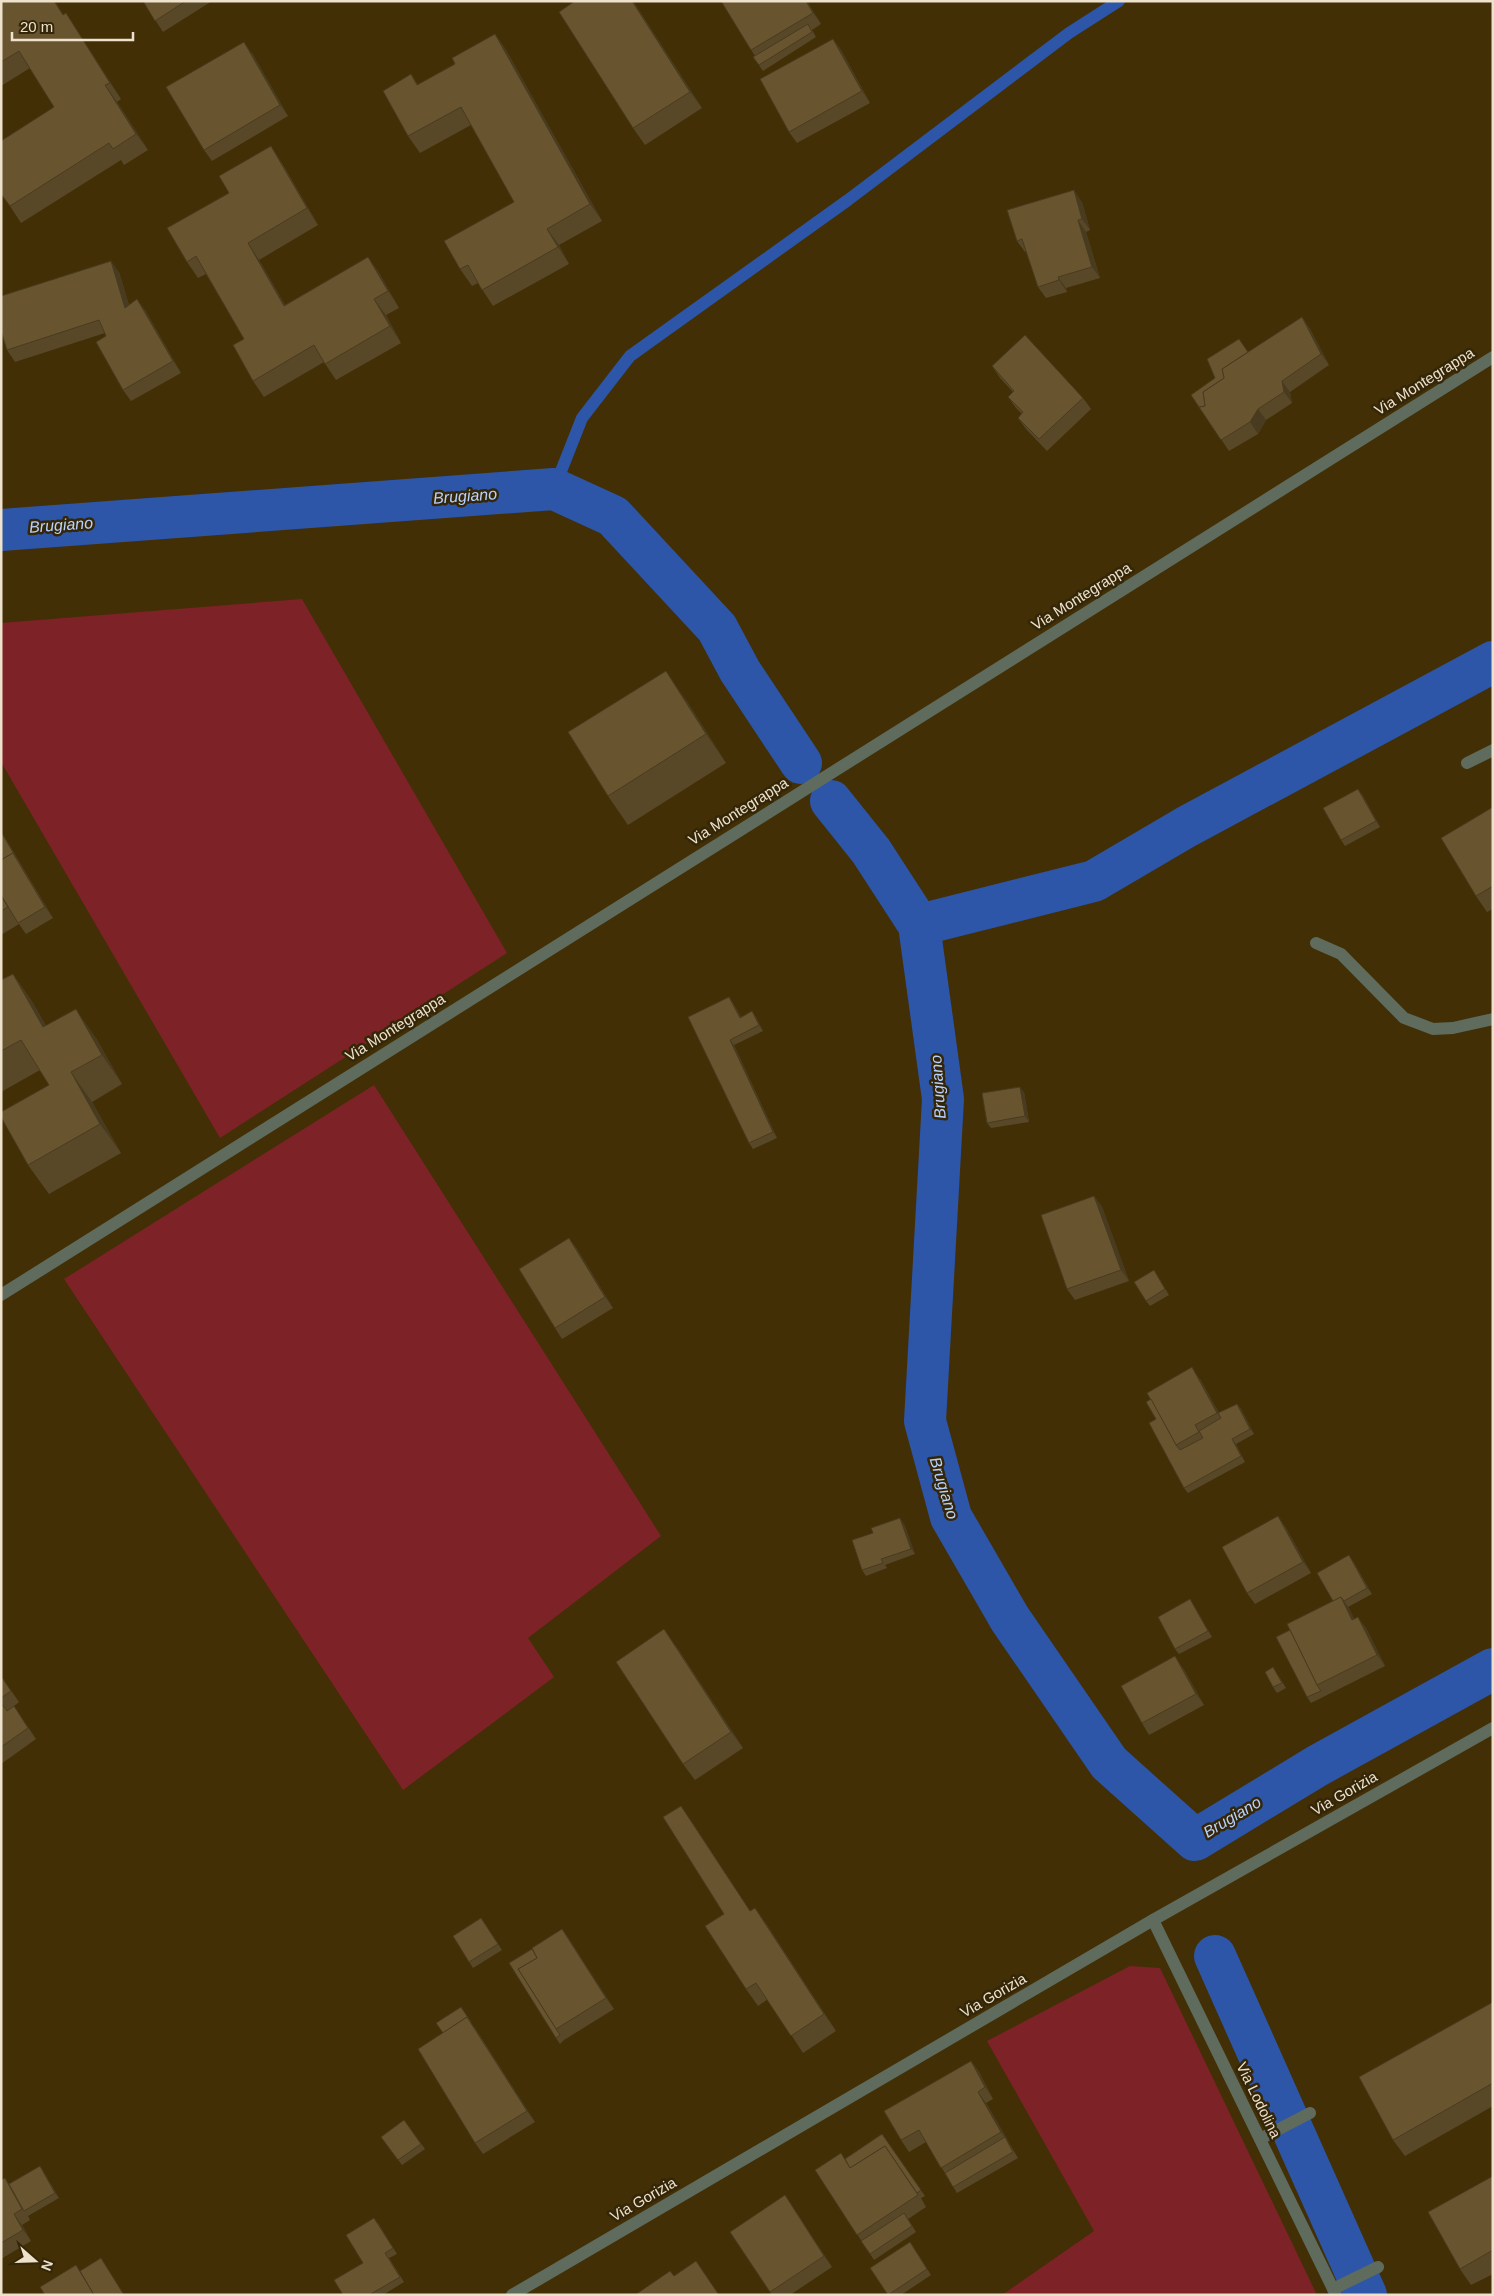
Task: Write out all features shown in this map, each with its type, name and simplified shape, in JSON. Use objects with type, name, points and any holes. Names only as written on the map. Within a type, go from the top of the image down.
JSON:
[{"type":"street","name":"Via Montegrappa","points":[[1,1295],[1493,357]]},
{"type":"street","points":[[1467,763],[1493,750]]},
{"type":"street","points":[[1316,943],[1341,954],[1404,1018],[1434,1029],[1453,1028],[1493,1019]]},
{"type":"street","name":"Via Gorizia","points":[[512,2295],[1153,1920],[1493,1728]]},
{"type":"street","name":"Via Lodolina","points":[[1153,1920],[1335,2292]]},
{"type":"street","points":[[1260,2140],[1310,2113]]},
{"type":"street","points":[[1335,2292],[1378,2266]]},
{"type":"shaded area","points":[[302,599],[507,953],[220,1138],[1,762],[1,623]]},
{"type":"shaded area","points":[[374,1085],[661,1536],[528,1638],[554,1677],[403,1790],[64,1279]]},
{"type":"shaded area","points":[[1130,1966],[1160,1968],[1317,2295],[1002,2295],[1094,2231],[987,2041]]},
{"type":"building","points":[[1,1],[54,1],[63,15],[66,13],[110,83],[105,85],[136,134],[113,149],[109,143],[10,206],[1,194],[1,141],[54,107],[19,51],[1,62]]},
{"type":"building","points":[[143,1],[186,1],[155,21]]},
{"type":"building","points":[[575,1],[632,1],[690,92],[633,128],[559,12]]},
{"type":"building","points":[[721,1],[806,1],[813,13],[751,50]]},
{"type":"building","points":[[808,24],[812,32],[759,65],[753,57]]},
{"type":"building","points":[[495,34],[590,204],[547,229],[558,247],[482,290],[468,265],[460,269],[444,241],[514,202],[461,107],[408,136],[383,91],[411,74],[417,85],[455,64],[452,58]]},
{"type":"building","points":[[833,39],[862,91],[789,132],[760,79]]},
{"type":"building","points":[[244,42],[280,105],[204,150],[166,87]]},
{"type":"building","points":[[271,146],[307,208],[248,243],[284,306],[368,257],[388,291],[374,299],[390,326],[325,364],[314,345],[253,381],[233,345],[244,339],[196,256],[187,262],[167,228],[229,193],[219,176]]},
{"type":"building","points":[[1074,190],[1082,219],[1078,220],[1092,267],[1058,277],[1059,280],[1038,287],[1022,239],[1017,241],[1007,210]]},
{"type":"building","points":[[111,261],[125,308],[137,299],[173,361],[123,390],[96,342],[106,336],[99,320],[7,350],[1,331],[1,296]]},
{"type":"building","points":[[1302,317],[1321,354],[1282,381],[1284,392],[1258,409],[1250,422],[1221,440],[1199,407],[1205,406],[1203,392],[1224,378],[1222,369]]},
{"type":"building","points":[[1025,335],[1083,398],[1039,439],[1018,418],[1023,412],[1008,397],[1014,391],[992,366]]},
{"type":"building","points":[[1239,339],[1248,352],[1222,369],[1224,378],[1203,392],[1205,406],[1199,407],[1191,395],[1215,378],[1207,359]]},
{"type":"building","points":[[666,671],[706,734],[608,796],[568,732]]},
{"type":"building","points":[[1358,789],[1376,821],[1341,840],[1323,808]]},
{"type":"building","points":[[1493,807],[1493,886],[1476,896],[1441,838]]},
{"type":"building","points":[[1,832],[17,859],[13,853],[1,860]]},
{"type":"building","points":[[13,853],[45,907],[18,923],[1,895],[1,860]]},
{"type":"building","points":[[1,896],[8,907],[1,911]]},
{"type":"building","points":[[13,974],[43,1027],[76,1009],[102,1055],[71,1072],[100,1124],[28,1165],[1,1117],[1,1112],[49,1085],[21,1040],[1,1051],[1,980]]},
{"type":"building","points":[[729,997],[740,1018],[752,1011],[759,1025],[730,1040],[773,1132],[749,1143],[688,1017]]},
{"type":"building","points":[[1020,1087],[1025,1116],[987,1123],[982,1093]]},
{"type":"building","points":[[1094,1196],[1121,1270],[1067,1289],[1041,1215]]},
{"type":"building","points":[[569,1238],[605,1297],[555,1328],[519,1269]]},
{"type":"building","points":[[1154,1270],[1165,1289],[1146,1301],[1134,1282]]},
{"type":"building","points":[[1192,1367],[1217,1413],[1195,1425],[1199,1432],[1176,1445],[1147,1393]]},
{"type":"building","points":[[1151,1399],[1180,1450],[1203,1438],[1199,1431],[1221,1418],[1218,1413],[1237,1404],[1250,1429],[1232,1439],[1241,1456],[1184,1488],[1149,1423],[1156,1419],[1146,1402]]},
{"type":"building","points":[[1278,1516],[1303,1562],[1247,1593],[1222,1547]]},
{"type":"building","points":[[900,1518],[911,1549],[881,1559],[883,1563],[862,1570],[852,1540],[873,1533],[871,1528]]},
{"type":"building","points":[[1349,1555],[1367,1588],[1344,1601],[1341,1597],[1333,1601],[1317,1573]]},
{"type":"building","points":[[1341,1597],[1352,1620],[1358,1617],[1377,1655],[1317,1685],[1287,1624]]},
{"type":"building","points":[[1190,1599],[1208,1631],[1175,1649],[1158,1617]]},
{"type":"building","points":[[664,1629],[731,1732],[683,1764],[616,1662]]},
{"type":"building","points":[[1290,1630],[1321,1691],[1307,1697],[1276,1637]]},
{"type":"building","points":[[1175,1656],[1196,1694],[1142,1723],[1121,1686]]},
{"type":"building","points":[[1273,1667],[1282,1683],[1273,1687],[1265,1672]]},
{"type":"building","points":[[1,1676],[11,1691],[1,1698]]},
{"type":"building","points":[[1,1703],[7,1711],[14,1706],[28,1728],[1,1747]]},
{"type":"building","points":[[681,1806],[750,1911],[755,1908],[824,2014],[791,2036],[756,1983],[746,1989],[705,1926],[724,1914],[663,1817]]},
{"type":"building","points":[[481,1918],[498,1944],[469,1962],[453,1936]]},
{"type":"building","points":[[562,1929],[606,1998],[556,2029],[518,1969],[537,1958],[532,1948]]},
{"type":"building","points":[[532,1949],[537,1958],[518,1969],[560,2035],[556,2038],[509,1963]]},
{"type":"building","points":[[1493,2002],[1493,2083],[1393,2140],[1359,2077]]},
{"type":"building","points":[[461,2007],[471,2022],[467,2017],[443,2033],[436,2023]]},
{"type":"building","points":[[467,2017],[527,2111],[475,2143],[418,2049]]},
{"type":"building","points":[[971,2061],[985,2087],[978,2092],[1001,2132],[941,2168],[919,2130],[901,2140],[884,2111]]},
{"type":"building","points":[[404,2120],[421,2144],[398,2160],[381,2137]]},
{"type":"building","points":[[882,2134],[921,2190],[917,2193],[885,2146],[850,2168],[845,2159]]},
{"type":"building","points":[[1005,2137],[1013,2152],[953,2187],[945,2173]]},
{"type":"building","points":[[885,2146],[918,2195],[857,2235],[815,2170],[841,2153],[850,2168]]},
{"type":"building","points":[[40,2166],[55,2193],[24,2211],[9,2184]]},
{"type":"building","points":[[1493,2176],[1493,2250],[1460,2269],[1428,2212]]},
{"type":"building","points":[[5,2178],[22,2209],[14,2214],[23,2230],[1,2243],[1,2180]]},
{"type":"building","points":[[785,2195],[824,2256],[770,2292],[730,2232]]},
{"type":"building","points":[[904,2213],[912,2226],[870,2254],[861,2241]]},
{"type":"building","points":[[374,2218],[393,2248],[385,2253],[400,2277],[369,2295],[343,2295],[334,2280],[363,2263],[346,2235]]},
{"type":"building","points":[[910,2242],[927,2269],[888,2295],[870,2268]]},
{"type":"building","points":[[101,2258],[124,2295],[94,2295],[80,2271]]},
{"type":"building","points":[[696,2261],[719,2295],[635,2295],[670,2271],[674,2276]]},
{"type":"building","points":[[76,2265],[94,2295],[45,2295],[40,2287]]},
{"type":"waterway","points":[[554,489],[582,418],[630,356],[848,200],[1069,33],[1119,1]]},
{"type":"waterway","name":"Brugiano","points":[[1,530],[554,489],[613,516],[717,628],[740,671],[801,763]]},
{"type":"waterway","points":[[919,925],[1094,881],[1186,827],[1493,662]]},
{"type":"waterway","name":"Brugiano","points":[[831,801],[871,851],[919,925],[943,1099],[925,1421],[951,1517],[1010,1619],[1109,1763],[1195,1840],[1317,1766],[1493,1669]]},
{"type":"waterway","points":[[1215,1956],[1366,2295]]}]
